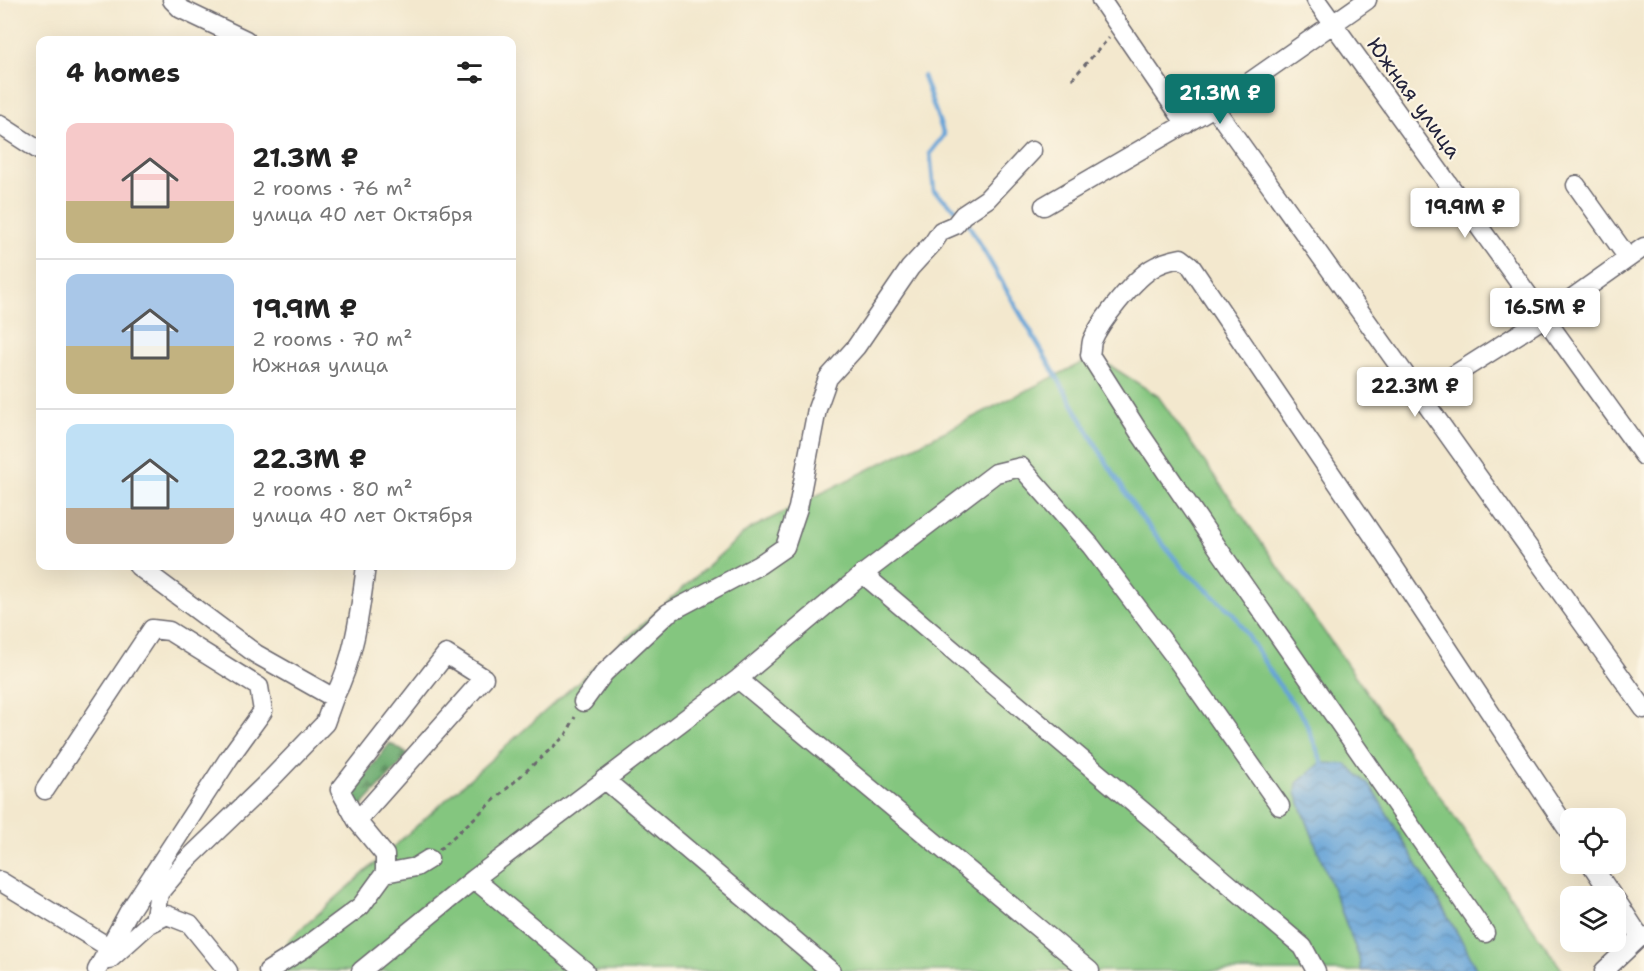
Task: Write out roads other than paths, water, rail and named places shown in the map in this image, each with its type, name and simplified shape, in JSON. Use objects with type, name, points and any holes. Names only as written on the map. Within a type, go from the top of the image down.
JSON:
[{"type":"street","points":[[171,0],[182,9],[238,36]]},
{"type":"street","points":[[1101,0],[1186,124]]},
{"type":"street","name":"Южная улица","points":[[1316,0],[1544,318],[1642,448]]},
{"type":"street","points":[[1044,206],[1214,107],[1368,0]]},
{"type":"street","points":[[1214,107],[1644,709]]},
{"type":"street","points":[[0,125],[36,149]]},
{"type":"street","points":[[583,702],[604,673],[668,613],[759,565],[785,547],[798,508],[817,409],[828,378],[856,347],[910,268],[933,243],[940,231],[955,225],[963,215],[987,199],[1032,151]]},
{"type":"street","points":[[1576,185],[1628,258]]},
{"type":"street","points":[[1421,396],[1544,318],[1644,247]]},
{"type":"street","points":[[1485,933],[1220,551],[1090,355],[1092,342],[1109,314],[1130,288],[1150,270],[1168,261],[1181,258],[1190,265],[1560,818]]},
{"type":"street","points":[[361,971],[474,879],[738,679],[863,574],[996,473],[1021,467],[1091,546],[1176,657],[1280,806]]},
{"type":"street","points":[[143,570],[256,654],[334,698]]},
{"type":"street","points":[[154,921],[159,893],[184,862],[272,778],[325,723],[346,675],[359,618],[365,570]]},
{"type":"street","points":[[863,574],[1303,947],[1316,971]]},
{"type":"street","points":[[45,790],[152,629],[169,631],[259,687],[263,711],[229,758],[128,913],[97,971]]},
{"type":"street","points":[[268,971],[303,949],[361,906],[385,873],[385,855],[357,821],[340,790],[446,654],[484,678],[357,821]]},
{"type":"street","points":[[738,679],[1090,971]]},
{"type":"street","points":[[604,779],[831,971]]},
{"type":"street","points":[[385,873],[416,867],[429,859]]},
{"type":"street","points":[[474,879],[585,971]]},
{"type":"street","points":[[0,881],[110,948]]},
{"type":"street","points":[[97,971],[154,921],[167,915],[190,924],[224,970]]},
{"type":"street","points":[[1604,971],[1642,936],[1626,915]]},
{"type":"water","points":[[1321,763],[1346,764],[1372,788],[1466,948],[1477,971],[1361,971],[1359,957],[1296,793],[1297,783]]},
{"type":"waterway","points":[[923,76],[944,135],[930,153],[934,191],[959,212]]},
{"type":"waterway","points":[[966,220],[1138,513],[1184,570],[1234,614],[1277,682],[1304,718],[1324,767]]}]
